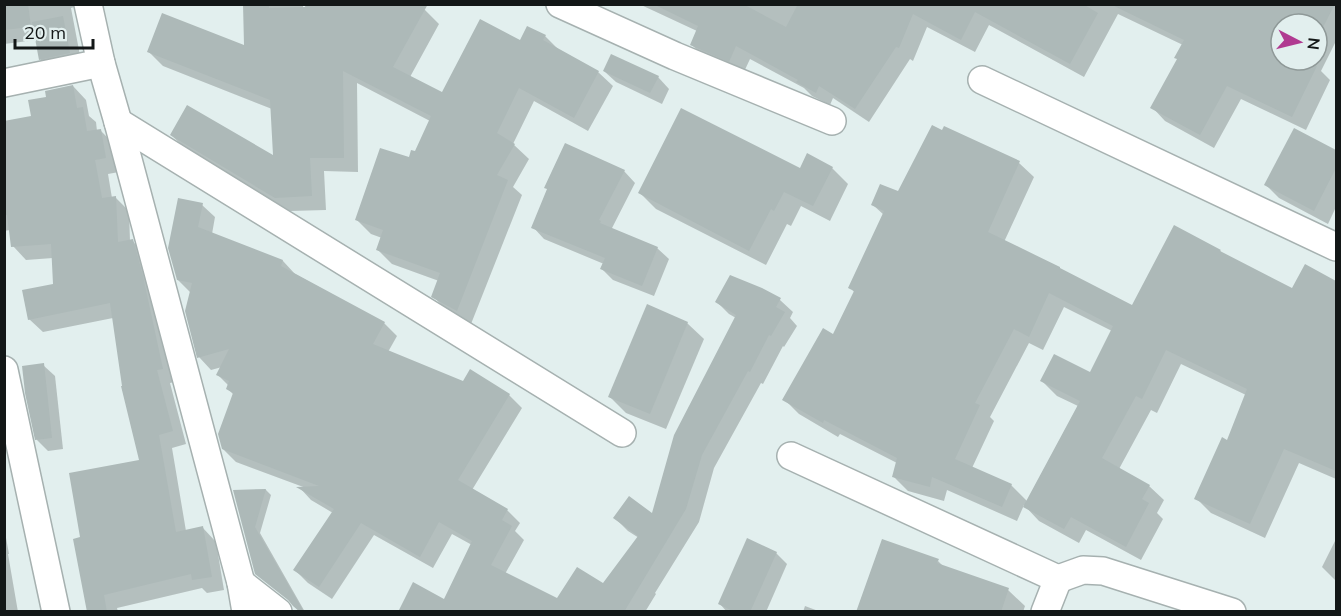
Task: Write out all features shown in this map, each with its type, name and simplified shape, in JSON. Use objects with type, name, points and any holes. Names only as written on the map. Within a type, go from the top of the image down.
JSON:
[{"type":"street","points":[[88,4],[101,63],[241,583],[246,612]]},
{"type":"street","points":[[560,4],[675,56],[832,121]]},
{"type":"street","points":[[4,83],[101,63]]},
{"type":"street","points":[[982,80],[1336,247]]},
{"type":"street","points":[[118,122],[622,433]]},
{"type":"street","points":[[4,370],[56,612]]},
{"type":"street","points":[[791,456],[1058,579],[1083,570],[1103,571],[1232,612]]},
{"type":"street","points":[[1045,612],[1058,579]]},
{"type":"street","points":[[241,583],[278,612]]},
{"type":"building","points":[[4,4],[28,4],[31,27],[4,30]]},
{"type":"building","points":[[243,4],[269,4],[269,8],[305,7],[306,4],[428,4],[393,67],[442,92],[480,19],[520,40],[527,26],[546,35],[543,40],[599,71],[574,118],[519,88],[497,133],[515,144],[497,175],[508,180],[457,311],[431,297],[440,273],[376,250],[383,230],[355,220],[380,148],[409,157],[411,150],[415,151],[431,116],[343,71],[344,158],[310,158],[312,196],[275,198],[170,135],[187,105],[273,155],[270,100],[147,52],[162,13],[244,45]]},
{"type":"building","points":[[653,4],[743,4],[786,27],[798,4],[1083,4],[1098,13],[1070,64],[975,12],[961,40],[913,14],[899,48],[896,47],[855,109],[819,86],[816,93],[796,82],[798,80],[736,46],[729,62],[690,45],[698,26]]},
{"type":"building","points":[[1110,4],[1335,4],[1329,16],[1329,12],[1269,12],[1269,72],[1314,72],[1292,117],[1227,86],[1200,135],[1150,108],[1177,59],[1174,58],[1184,40]]},
{"type":"building","points":[[63,16],[70,53],[39,60],[32,22]]},
{"type":"building","points":[[611,54],[659,76],[650,93],[603,71]]},
{"type":"building","points":[[73,85],[77,108],[83,107],[87,131],[101,129],[106,158],[95,160],[102,198],[116,196],[118,242],[133,239],[143,276],[163,369],[157,370],[173,431],[159,435],[176,532],[203,526],[212,577],[192,580],[191,574],[104,595],[107,612],[87,612],[73,539],[80,537],[69,473],[139,460],[121,386],[110,303],[28,320],[22,290],[53,284],[51,244],[11,247],[7,215],[4,215],[4,121],[31,116],[28,100],[46,97],[45,91]]},
{"type":"building","points":[[681,108],[800,168],[807,153],[833,167],[813,206],[784,192],[774,211],[771,209],[749,251],[638,193]]},
{"type":"building","points":[[932,125],[942,130],[944,126],[1020,161],[988,232],[1132,305],[1174,225],[1292,288],[1305,264],[1336,281],[1336,471],[1284,449],[1250,524],[1194,499],[1222,437],[1227,440],[1247,389],[1166,350],[1142,399],[1136,396],[1102,458],[1150,485],[1142,499],[1149,503],[1126,547],[1071,517],[1064,529],[1023,507],[1080,401],[1040,381],[1054,354],[1090,372],[1113,326],[1049,293],[1029,337],[1014,329],[975,403],[980,405],[955,459],[1012,484],[1002,507],[932,477],[930,487],[892,477],[897,458],[824,420],[823,423],[782,400],[823,328],[833,334],[854,291],[848,288],[884,211],[871,205],[880,184],[898,191]]},
{"type":"building","points":[[1294,128],[1336,150],[1336,168],[1314,211],[1264,185]]},
{"type":"building","points":[[565,143],[625,170],[599,220],[600,223],[658,247],[642,286],[600,269],[605,258],[531,228],[547,189],[544,188]]},
{"type":"building","points":[[178,198],[203,203],[198,227],[283,260],[281,266],[385,322],[373,344],[463,381],[470,369],[510,394],[458,480],[508,509],[502,520],[512,526],[491,565],[557,598],[577,567],[603,583],[638,536],[613,518],[629,496],[652,513],[674,435],[736,315],[715,302],[730,275],[781,298],[776,307],[785,312],[771,336],[769,335],[750,372],[748,371],[702,455],[686,509],[624,612],[398,612],[413,582],[444,599],[472,541],[439,522],[420,557],[361,523],[319,587],[293,570],[334,509],[296,487],[319,486],[222,449],[218,434],[233,393],[226,389],[229,381],[216,375],[229,349],[197,358],[185,311],[192,283],[177,280],[168,248]]},
{"type":"building","points":[[647,304],[688,322],[650,414],[608,397]]},
{"type":"building","points":[[44,363],[52,438],[35,440],[22,366]]},
{"type":"building","points":[[266,489],[255,527],[304,612],[300,612],[255,574],[233,490]]},
{"type":"building","points":[[747,538],[777,552],[750,612],[735,612],[718,604]]},
{"type":"building","points":[[882,539],[939,559],[937,563],[1009,588],[1001,612],[856,612]]}]
